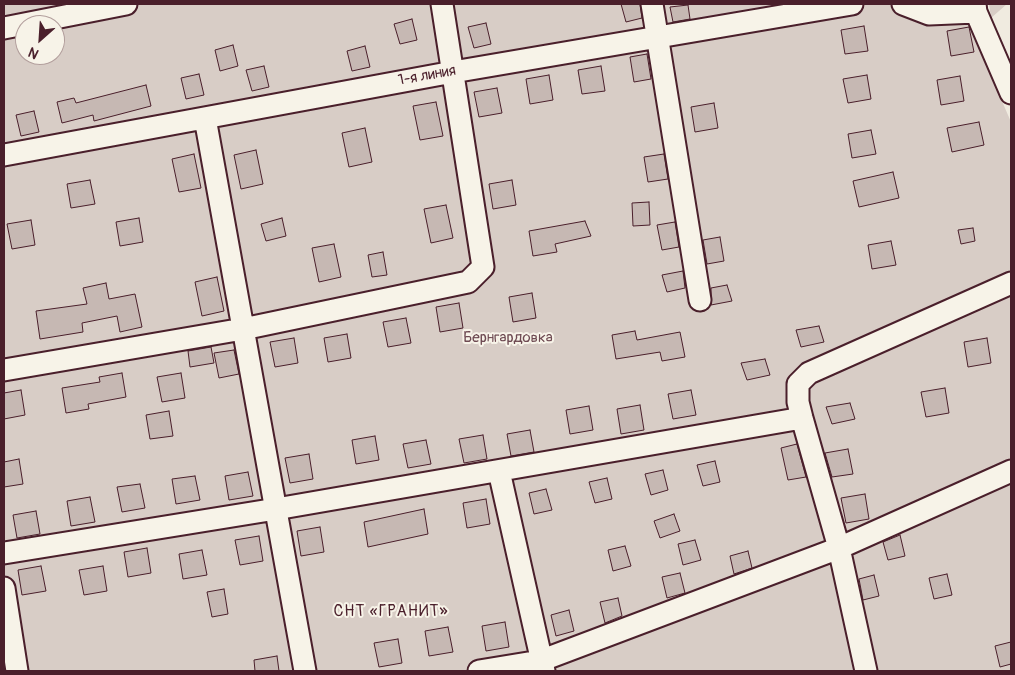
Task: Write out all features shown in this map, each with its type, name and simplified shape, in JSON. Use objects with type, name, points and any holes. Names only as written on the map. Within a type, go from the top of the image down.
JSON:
[{"type":"street","points":[[4,28],[126,4]]},
{"type":"street","points":[[4,370],[243,329],[468,282],[483,267],[442,4]]},
{"type":"street","points":[[652,4],[700,300]]},
{"type":"street","name":"1-я линия","points":[[4,155],[453,72],[852,4]]},
{"type":"street","points":[[903,4],[929,14],[975,8],[1011,93]]},
{"type":"street","points":[[205,118],[305,671]]},
{"type":"street","points":[[866,671],[839,548],[798,402],[798,384],[809,374],[1011,283]]},
{"type":"street","points":[[4,553],[499,472],[802,418]]},
{"type":"street","points":[[480,671],[542,666],[839,548],[1011,471]]},
{"type":"street","points":[[499,472],[542,666]]},
{"type":"street","points":[[4,588],[17,671]]},
{"type":"green space","name":"Бернгардовка","points":[[4,4],[963,4],[963,11],[1011,122],[1011,671],[4,671]]},
{"type":"green space","points":[[989,4],[1007,4],[991,18]]},
{"type":"building","points":[[621,4],[640,4],[642,18],[626,22]]},
{"type":"building","points":[[688,5],[690,19],[673,22],[670,7]]},
{"type":"building","points":[[412,19],[417,40],[400,44],[394,24]]},
{"type":"building","points":[[486,23],[491,44],[474,48],[468,27]]},
{"type":"building","points":[[864,26],[868,51],[845,54],[841,30]]},
{"type":"building","points":[[969,27],[974,52],[951,56],[947,31]]},
{"type":"building","points":[[233,45],[238,66],[220,71],[215,50]]},
{"type":"building","points":[[365,46],[370,67],[352,71],[347,51]]},
{"type":"building","points":[[647,54],[651,79],[634,82],[630,57]]},
{"type":"building","points":[[264,66],[269,87],[252,91],[246,70]]},
{"type":"building","points":[[601,66],[605,91],[582,94],[578,70]]},
{"type":"building","points":[[199,74],[204,95],[186,99],[181,78]]},
{"type":"building","points":[[549,75],[553,100],[530,104],[526,79]]},
{"type":"building","points":[[867,75],[871,99],[848,103],[843,79]]},
{"type":"building","points":[[960,76],[964,101],[941,105],[937,80]]},
{"type":"building","points":[[146,85],[151,106],[94,121],[93,115],[62,123],[57,102],[74,98],[76,103]]},
{"type":"building","points":[[497,88],[502,113],[479,117],[474,92]]},
{"type":"building","points":[[436,102],[443,136],[420,140],[413,106]]},
{"type":"building","points":[[714,103],[718,128],[695,132],[691,107]]},
{"type":"building","points":[[34,111],[39,132],[21,136],[16,115]]},
{"type":"building","points":[[979,122],[984,145],[952,152],[947,128]]},
{"type":"building","points":[[365,128],[372,162],[349,167],[342,133]]},
{"type":"building","points":[[871,130],[876,154],[852,158],[848,134]]},
{"type":"building","points":[[256,150],[263,184],[241,189],[234,155]]},
{"type":"building","points":[[194,154],[201,188],[179,192],[172,159]]},
{"type":"building","points":[[664,154],[668,179],[648,182],[644,157]]},
{"type":"building","points":[[893,172],[899,198],[859,207],[853,181]]},
{"type":"building","points":[[90,180],[95,204],[71,208],[67,184]]},
{"type":"building","points":[[512,180],[516,205],[493,209],[489,184]]},
{"type":"building","points":[[649,202],[650,225],[633,226],[632,203]]},
{"type":"building","points":[[446,205],[453,238],[431,243],[424,209]]},
{"type":"building","points":[[139,218],[143,242],[120,246],[116,222]]},
{"type":"building","points":[[282,218],[286,236],[266,241],[261,224]]},
{"type":"building","points":[[31,220],[35,245],[12,249],[7,224]]},
{"type":"building","points":[[585,221],[591,236],[555,244],[557,252],[533,256],[529,231]]},
{"type":"building","points":[[675,222],[679,247],[662,250],[657,225]]},
{"type":"building","points":[[973,228],[975,241],[961,244],[958,230]]},
{"type":"building","points":[[720,237],[724,261],[707,264],[703,240]]},
{"type":"building","points":[[891,241],[896,265],[872,269],[868,245]]},
{"type":"building","points":[[334,244],[341,277],[319,282],[312,248]]},
{"type":"building","points":[[383,252],[387,275],[372,277],[368,255]]},
{"type":"building","points":[[683,271],[685,288],[667,292],[662,275]]},
{"type":"building","points":[[217,277],[224,311],[202,316],[195,282]]},
{"type":"building","points":[[106,283],[109,299],[135,294],[142,327],[120,332],[117,316],[82,323],[83,332],[40,339],[36,311],[87,304],[83,288]]},
{"type":"building","points":[[727,285],[732,301],[711,305],[711,288]]},
{"type":"building","points":[[532,293],[536,318],[513,322],[509,297]]},
{"type":"building","points":[[459,303],[463,328],[440,332],[436,307]]},
{"type":"building","points":[[406,318],[411,343],[388,347],[383,322]]},
{"type":"building","points":[[819,326],[824,342],[801,347],[796,330]]},
{"type":"building","points":[[635,331],[637,340],[680,332],[685,357],[662,361],[660,352],[616,359],[612,335]]},
{"type":"building","points":[[347,334],[351,358],[328,362],[324,338]]},
{"type":"building","points":[[294,338],[298,363],[275,367],[270,342]]},
{"type":"building","points":[[987,338],[991,363],[968,367],[964,342]]},
{"type":"building","points":[[211,347],[214,363],[190,367],[188,351]]},
{"type":"building","points":[[234,350],[239,374],[219,378],[214,353]]},
{"type":"building","points":[[765,359],[770,375],[747,380],[741,363]]},
{"type":"building","points":[[122,373],[126,397],[88,404],[89,409],[66,413],[62,388],[100,382],[99,377]]},
{"type":"building","points":[[181,373],[185,398],[162,402],[157,377]]},
{"type":"building","points":[[945,388],[949,413],[926,417],[921,392]]},
{"type":"building","points":[[21,390],[25,415],[4,419],[4,393]]},
{"type":"building","points":[[691,390],[696,415],[673,419],[668,394]]},
{"type":"building","points":[[850,403],[855,419],[832,424],[826,407]]},
{"type":"building","points":[[640,405],[644,430],[621,434],[617,409]]},
{"type":"building","points":[[589,406],[593,430],[570,434],[566,410]]},
{"type":"building","points":[[169,411],[173,436],[150,439],[146,415]]},
{"type":"building","points":[[530,430],[534,452],[511,456],[507,434]]},
{"type":"building","points":[[483,435],[487,459],[464,463],[459,439]]},
{"type":"building","points":[[375,436],[379,460],[356,464],[352,440]]},
{"type":"building","points":[[426,440],[431,464],[408,468],[403,444]]},
{"type":"building","points":[[797,444],[806,477],[788,480],[781,448]]},
{"type":"building","points":[[848,449],[853,474],[832,477],[825,453]]},
{"type":"building","points":[[309,454],[313,479],[290,483],[285,458]]},
{"type":"building","points":[[19,459],[23,484],[4,487],[4,462]]},
{"type":"building","points":[[715,461],[720,482],[703,486],[697,465]]},
{"type":"building","points":[[663,470],[668,490],[651,495],[645,474]]},
{"type":"building","points":[[248,472],[253,496],[229,500],[225,476]]},
{"type":"building","points":[[195,476],[200,500],[176,504],[172,479]]},
{"type":"building","points":[[607,478],[612,499],[595,503],[589,482]]},
{"type":"building","points":[[140,484],[145,508],[122,512],[117,487]]},
{"type":"building","points":[[546,489],[552,510],[534,514],[529,493]]},
{"type":"building","points":[[865,494],[869,519],[846,523],[841,498]]},
{"type":"building","points":[[90,497],[95,522],[71,526],[67,501]]},
{"type":"building","points":[[486,499],[490,524],[467,528],[463,503]]},
{"type":"building","points":[[424,509],[428,534],[368,547],[364,522]]},
{"type":"building","points":[[36,511],[40,534],[17,538],[13,515]]},
{"type":"building","points":[[674,514],[680,531],[660,538],[654,521]]},
{"type":"building","points":[[320,527],[324,552],[301,556],[297,531]]},
{"type":"building","points":[[900,535],[905,556],[888,560],[883,542]]},
{"type":"building","points":[[259,536],[263,561],[240,565],[235,540]]},
{"type":"building","points":[[695,540],[701,560],[683,565],[678,544]]},
{"type":"building","points":[[625,546],[631,566],[613,571],[608,550]]},
{"type":"building","points":[[147,548],[151,573],[128,577],[124,552]]},
{"type":"building","points":[[202,550],[207,575],[183,579],[179,554]]},
{"type":"building","points":[[748,551],[752,568],[734,574],[730,556]]},
{"type":"building","points":[[41,566],[46,591],[22,595],[18,570]]},
{"type":"building","points":[[103,566],[107,591],[84,595],[79,570]]},
{"type":"building","points":[[680,573],[685,593],[667,598],[662,577]]},
{"type":"building","points":[[947,574],[952,595],[934,599],[929,578]]},
{"type":"building","points":[[874,575],[879,596],[863,600],[859,579]]},
{"type":"building","points":[[224,589],[228,614],[212,617],[207,592]]},
{"type":"building","points":[[618,598],[622,616],[605,623],[600,602]]},
{"type":"building","points":[[569,610],[574,631],[556,636],[551,615]]},
{"type":"building","points":[[505,622],[509,647],[486,651],[482,626]]},
{"type":"building","points":[[448,627],[453,652],[429,656],[425,631]]},
{"type":"building","points":[[398,639],[402,663],[379,667],[374,643]]},
{"type":"building","points":[[1011,642],[1011,664],[1000,667],[995,646]]},
{"type":"building","points":[[277,656],[279,671],[255,671],[254,660]]},
{"type":"district","name":"СНТ «ГРАНИТ»","points":[[391,612]]}]
